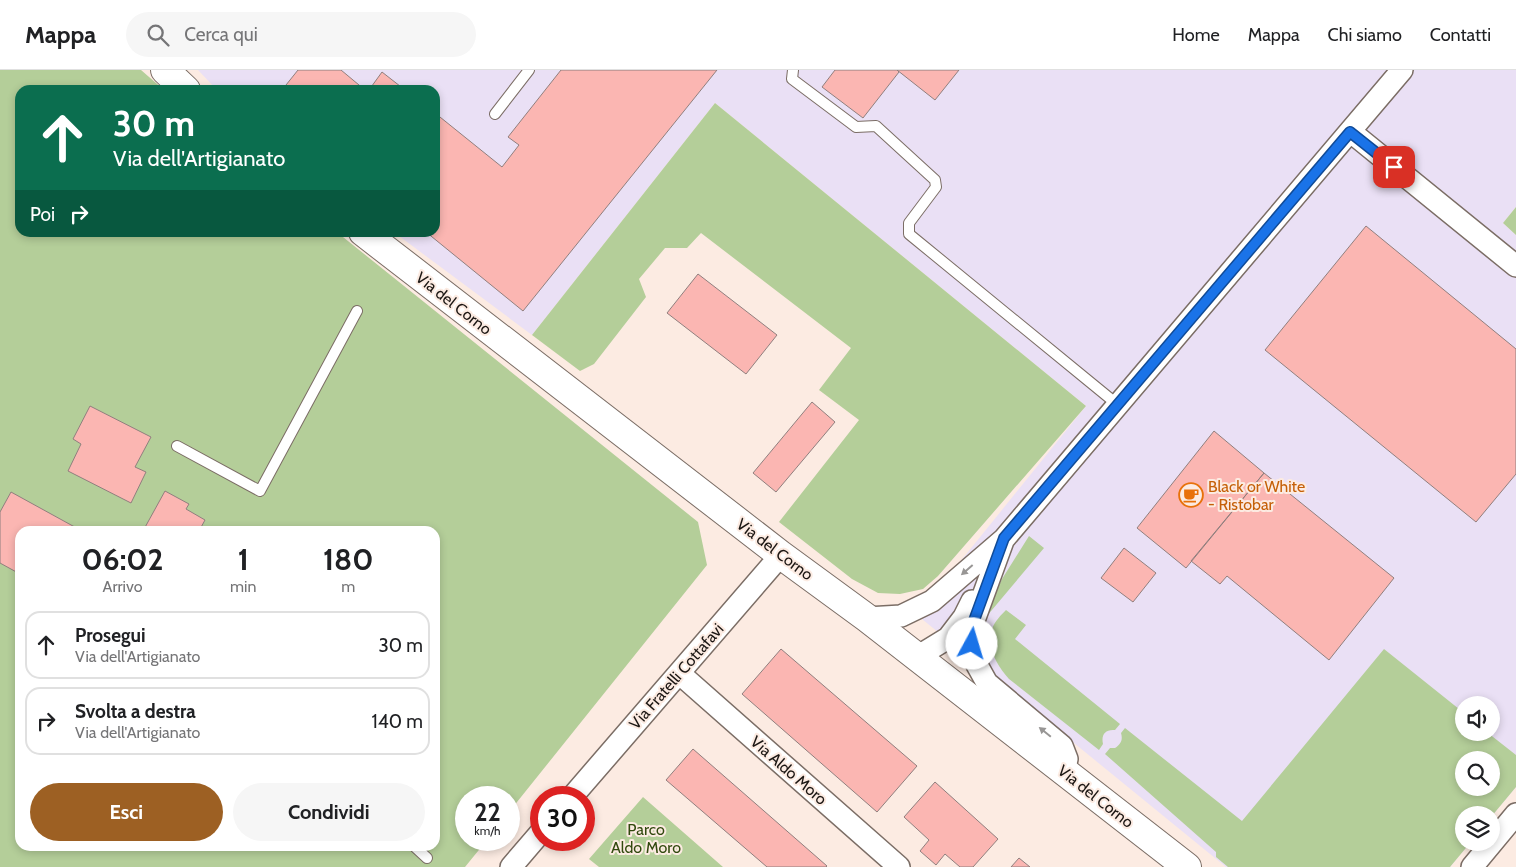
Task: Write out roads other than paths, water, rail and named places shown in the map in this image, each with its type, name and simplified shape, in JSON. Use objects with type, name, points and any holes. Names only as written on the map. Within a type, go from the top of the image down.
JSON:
[{"type":"street","points":[[165,70],[181,85]]},
{"type":"street","points":[[867,618],[901,616],[932,601],[1004,538],[1402,70]]},
{"type":"street","points":[[1350,132],[1516,266]]},
{"type":"street","name":"Via del Corno","points":[[368,237],[781,555],[867,618],[1187,867]]},
{"type":"street","points":[[917,658],[948,638],[964,617],[1004,538]]},
{"type":"street","points":[[1004,538],[972,626],[972,644],[977,665],[987,683],[1062,746],[1067,759],[1064,772]]},
{"type":"street","name":"Via Fratelli Cottafavi","points":[[581,786],[781,555]]},
{"type":"street","name":"Via Aldo Moro","points":[[679,673],[899,867]]},
{"type":"street","points":[[1472,867],[1516,814]]},
{"type":"street","points":[[511,867],[530,845]]},
{"type":"lane","points":[[495,114],[528,70]]},
{"type":"lane","points":[[793,70],[792,79],[856,127],[876,126],[935,180],[936,187],[909,223],[909,234],[1118,405]]},
{"type":"lane","points":[[177,446],[260,491],[357,311]]},
{"type":"lane","points":[[419,851],[427,858]]},
{"type":"place","name":"Black or White - Ristobar","points":[[1191,495]]},
{"type":"park label","name":"Parco Aldo Moro","points":[[646,838]]}]
